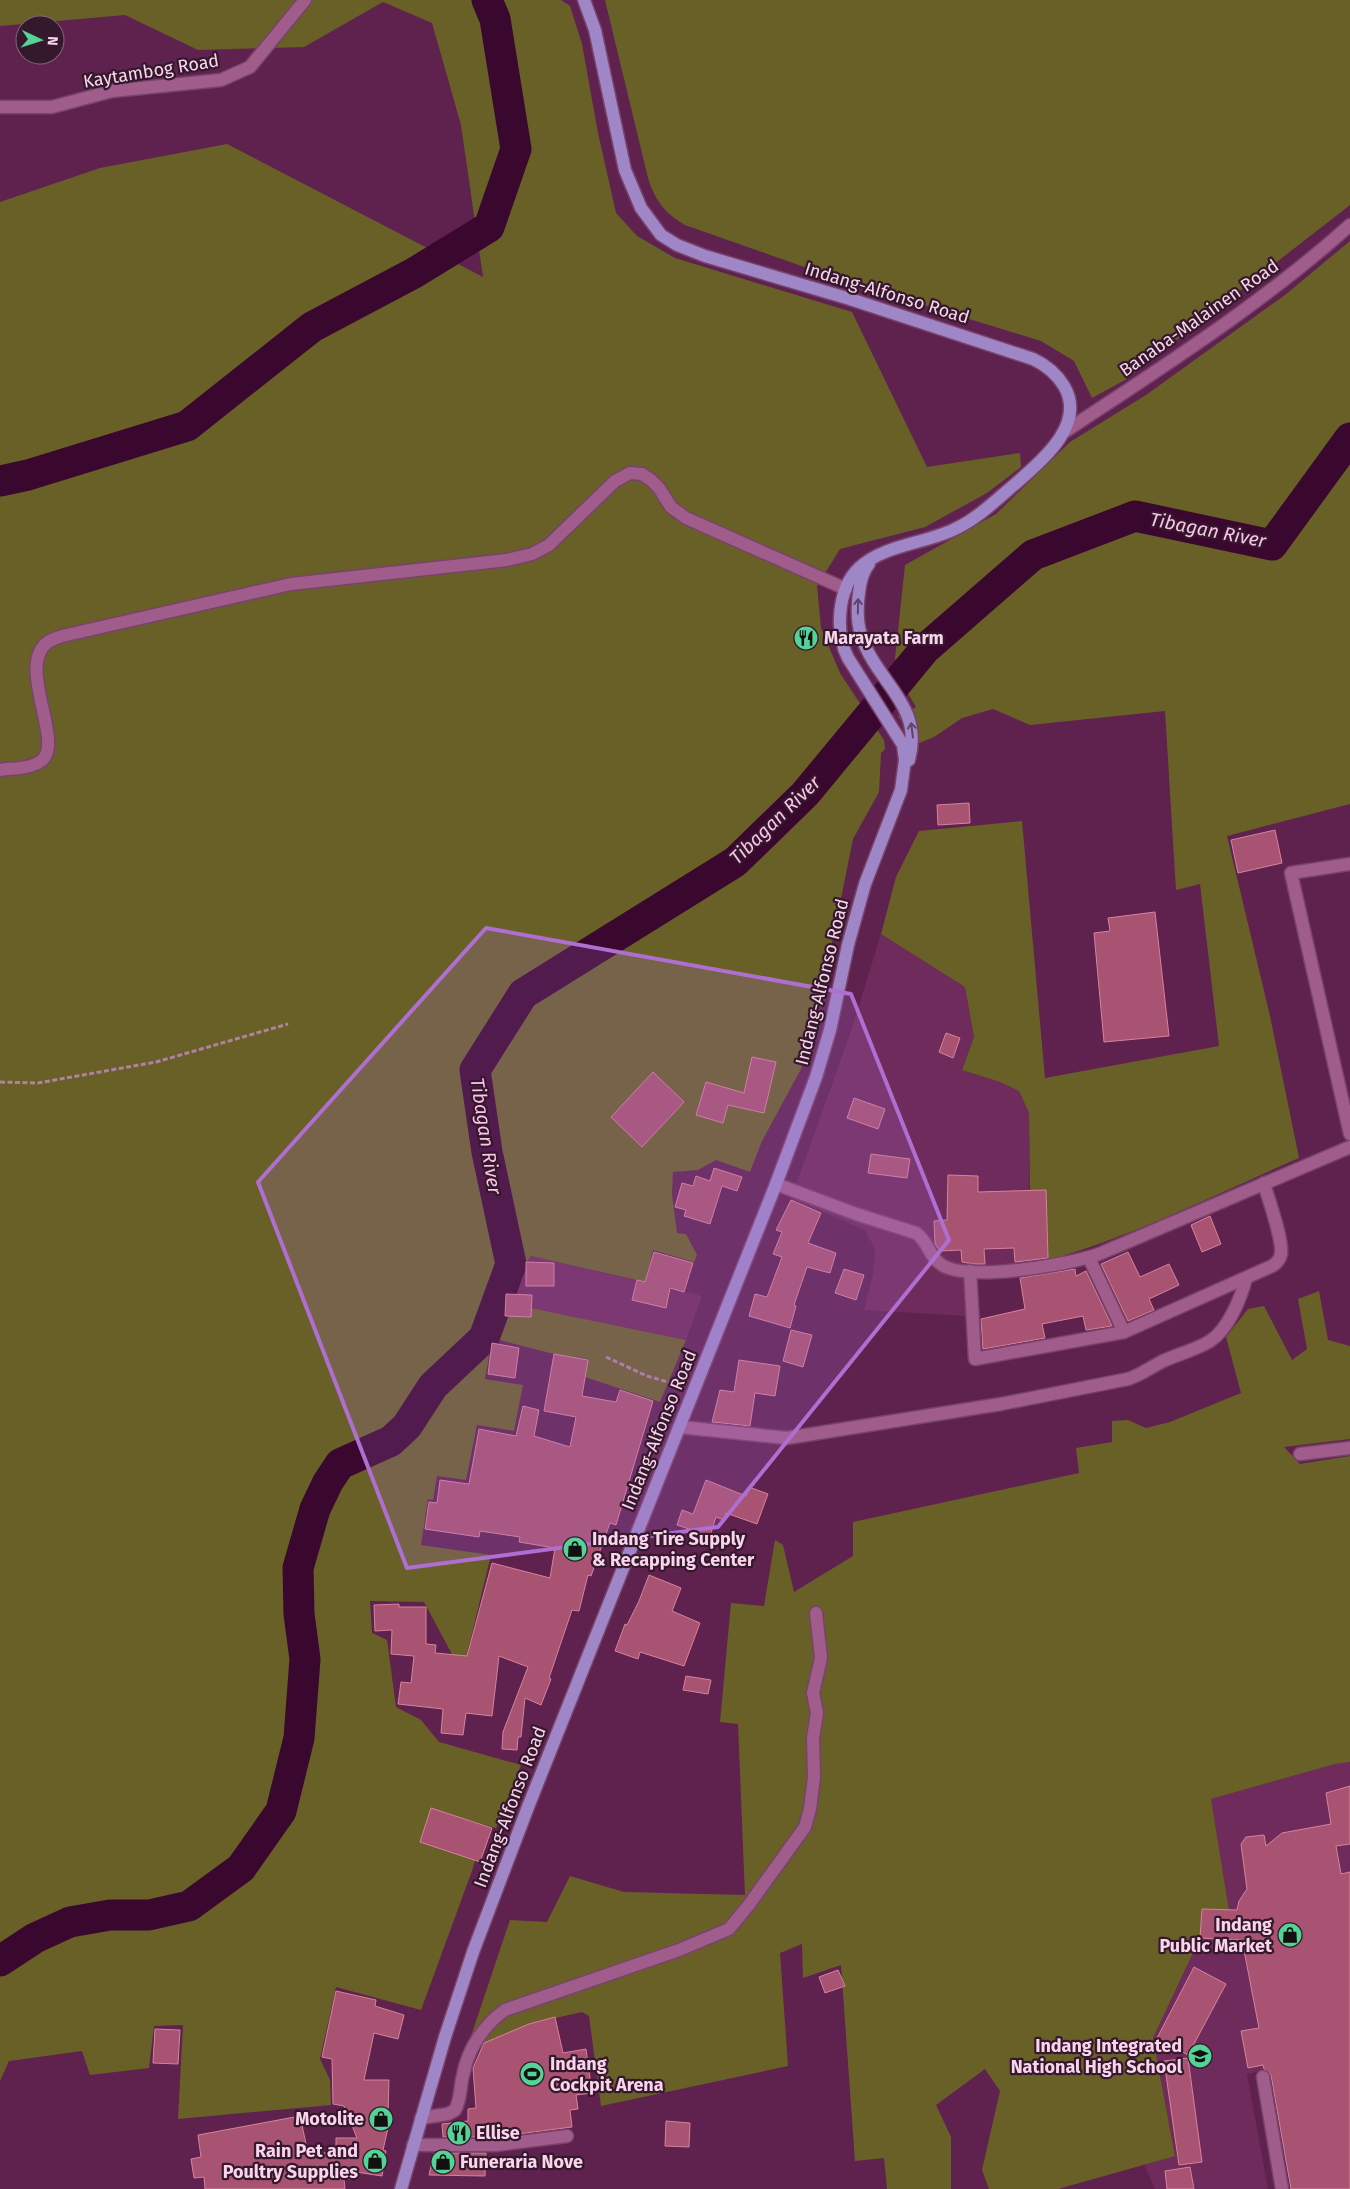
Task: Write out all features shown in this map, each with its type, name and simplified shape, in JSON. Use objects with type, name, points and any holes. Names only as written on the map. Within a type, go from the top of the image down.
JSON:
[{"type":"main road","name":"Indang-Alfonso Road","points":[[584,0],[595,30],[625,170],[641,208],[661,235],[677,245],[699,254],[850,298],[1000,347],[1042,363],[1060,380],[1071,402],[1070,419],[1063,433],[1032,468],[996,500],[965,524],[948,532],[873,558],[859,568],[846,589],[842,610],[841,633],[846,653],[895,731],[904,750],[902,783]]},
{"type":"main road","name":"Indang-Alfonso Road","points":[[402,2189],[421,2118],[473,1952],[776,1184],[823,1054],[835,1009],[854,919],[868,876],[896,806],[913,739],[907,711],[869,653],[862,636],[858,608],[864,570],[873,558]]},
{"type":"street","name":"Kaytambog Road","points":[[0,107],[52,107],[112,91],[221,80],[250,67],[305,0]]},
{"type":"street","name":"Banaba-Malainen Road","points":[[1063,433],[1224,326],[1268,293],[1350,225]]},
{"type":"street","points":[[0,770],[32,766],[42,761],[48,753],[48,741],[36,672],[37,659],[42,647],[49,641],[62,636],[291,584],[507,560],[532,554],[549,545],[615,481],[630,473],[642,474],[651,480],[659,488],[671,507],[686,518],[846,589]]},
{"type":"street","points":[[1350,864],[1291,873],[1350,1134]]},
{"type":"street","points":[[776,1184],[856,1214],[916,1233],[923,1239],[929,1252],[938,1263],[952,1269],[970,1271],[1037,1268],[1089,1258],[1350,1146]]},
{"type":"street","points":[[970,1271],[975,1359],[1124,1332],[1275,1264],[1281,1253],[1280,1241],[1264,1183]]},
{"type":"street","points":[[1089,1258],[1124,1332]]},
{"type":"street","points":[[680,1427],[787,1438],[1001,1404],[1128,1379],[1144,1373],[1163,1361],[1207,1343],[1216,1337],[1236,1306],[1246,1278]]},
{"type":"street","points":[[1300,1454],[1350,1448]]},
{"type":"street","points":[[421,2118],[446,2115],[455,2110],[466,2063],[471,2052],[484,2027],[505,2010],[679,1950],[729,1928],[748,1906],[805,1827],[810,1809],[814,1777],[813,1738],[817,1713],[813,1693],[821,1658],[816,1613]]},
{"type":"street","points":[[1263,2077],[1282,2189]]},
{"type":"street","points":[[413,2145],[496,2144],[567,2136]]},
{"type":"path","points":[[0,1082],[38,1083],[137,1066],[288,1024]]},
{"type":"path","points":[[606,1357],[664,1383],[694,1389]]},
{"type":"highlighted area","points":[[486,928],[851,994],[949,1240],[718,1527],[407,1568],[258,1182]]},
{"type":"shaded area","points":[[0,0],[561,0],[570,6],[582,44],[598,133],[616,213],[637,236],[675,258],[852,312],[927,467],[1020,453],[1021,467],[987,493],[925,527],[840,549],[817,586],[821,628],[840,673],[884,740],[885,749],[881,753],[879,792],[853,839],[818,1012],[801,1069],[762,1141],[750,1172],[716,1160],[698,1170],[673,1172],[672,1194],[677,1233],[686,1234],[697,1255],[694,1262],[653,1250],[645,1282],[531,1256],[497,1303],[505,1316],[531,1317],[531,1308],[686,1340],[660,1402],[585,1377],[588,1359],[554,1354],[492,1338],[485,1379],[523,1385],[514,1431],[477,1425],[466,1480],[437,1476],[433,1500],[428,1499],[421,1545],[491,1555],[466,1658],[453,1656],[424,1602],[370,1601],[372,1633],[387,1640],[396,1707],[421,1720],[439,1742],[521,1765],[496,1828],[431,1809],[420,1842],[475,1860],[473,1868],[421,2010],[336,1987],[320,2059],[330,2080],[331,2105],[178,2119],[183,2025],[154,2026],[149,2068],[90,2075],[82,2051],[9,2061],[0,2081],[0,202],[100,168],[227,144],[483,277],[461,125],[432,23],[383,2],[304,47],[198,50],[125,15],[65,20],[65,15],[15,15],[15,25],[0,26]]},
{"type":"shaded area","points":[[605,0],[1350,0],[1350,205],[1125,380],[1092,398],[1074,361],[1041,341],[830,276],[685,225],[672,216],[658,200],[648,178]]},
{"type":"shaded area","points":[[1350,241],[1350,804],[1227,836],[1270,1016],[1299,1158],[1143,1227],[1048,1260],[1046,1191],[1030,1191],[1029,1113],[1019,1091],[1000,1082],[962,1070],[974,1037],[965,987],[881,934],[896,877],[919,831],[1022,821],[1045,1078],[1219,1046],[1200,884],[1176,890],[1165,711],[1030,725],[993,709],[962,718],[934,737],[917,744],[898,716],[916,707],[900,680],[907,671],[895,659],[905,565],[996,514],[1070,442],[1146,395],[1285,295]]},
{"type":"shaded area","points":[[881,934],[965,987],[974,1037],[962,1070],[1000,1082],[1019,1091],[1029,1113],[1029,1190],[1046,1190],[1048,1260],[1015,1265],[962,1265],[966,1316],[864,1310],[873,1275],[875,1249],[865,1230],[791,1199],[852,1028]]},
{"type":"shaded area","points":[[531,1256],[702,1296],[686,1340],[531,1308],[531,1317],[505,1316],[497,1303]]},
{"type":"shaded area","points":[[1319,1291],[1328,1340],[1350,1346],[1350,1439],[1284,1447],[1300,1464],[1350,1456],[1350,1762],[1335,1764],[1211,1799],[1229,1910],[1202,1909],[1200,1938],[1153,2038],[1175,2156],[1058,2189],[989,2189],[982,2170],[1000,2091],[985,2069],[936,2105],[951,2137],[951,2189],[887,2189],[884,2158],[855,2161],[841,1965],[803,1978],[802,1944],[780,1953],[788,2066],[601,2106],[589,2016],[582,2012],[529,2024],[481,2045],[469,2042],[510,1920],[547,1922],[570,1876],[624,1892],[745,1895],[738,1724],[720,1722],[731,1603],[764,1606],[775,1540],[783,1545],[794,1592],[853,1556],[853,1522],[1079,1473],[1076,1448],[1112,1442],[1112,1421],[1128,1420],[1146,1428],[1170,1422],[1241,1393],[1226,1337],[1248,1309],[1264,1306],[1292,1360],[1307,1349],[1298,1299]]},
{"type":"shaded area","name":"Indang Public Market","points":[[1350,1762],[1350,2059],[1319,2058],[1247,2074],[1268,2189],[1155,2189],[1144,2164],[1175,2155],[1153,2038],[1200,1938],[1202,1909],[1229,1909],[1211,1799],[1335,1764]]},
{"type":"building","points":[[969,803],[970,823],[938,825],[937,805]]},
{"type":"building","points":[[1275,830],[1282,863],[1238,873],[1231,840]]},
{"type":"building","points":[[1155,912],[1169,1036],[1104,1042],[1094,933],[1110,931],[1108,918]]},
{"type":"building","points":[[946,1033],[960,1038],[953,1058],[939,1052]]},
{"type":"building","points":[[752,1057],[776,1062],[764,1113],[728,1105],[723,1123],[696,1115],[706,1082],[744,1093]]},
{"type":"building","points":[[653,1072],[684,1102],[642,1147],[611,1117]]},
{"type":"building","points":[[854,1098],[885,1109],[878,1129],[847,1118]]},
{"type":"building","points":[[871,1154],[910,1159],[907,1178],[868,1173]]},
{"type":"building","points":[[714,1168],[742,1177],[737,1191],[722,1186],[710,1224],[684,1216],[686,1210],[675,1207],[682,1183],[693,1186],[696,1176],[710,1181]]},
{"type":"building","points":[[948,1175],[978,1176],[978,1192],[1046,1190],[1048,1258],[1015,1262],[1014,1248],[984,1249],[985,1264],[974,1264],[962,1262],[961,1250],[940,1251],[935,1244],[934,1221],[947,1220]]},
{"type":"building","points":[[791,1200],[821,1213],[808,1243],[836,1253],[830,1273],[807,1267],[794,1305],[796,1306],[790,1328],[749,1316],[755,1294],[767,1297],[782,1257],[773,1254],[782,1232],[776,1230]]},
{"type":"building","points":[[1210,1216],[1221,1244],[1202,1252],[1191,1225]]},
{"type":"building","points":[[654,1252],[693,1263],[684,1292],[670,1288],[666,1308],[632,1300],[637,1280],[645,1282]]},
{"type":"building","points":[[1128,1252],[1140,1277],[1169,1264],[1179,1285],[1149,1299],[1154,1310],[1128,1321],[1101,1264]]},
{"type":"building","points":[[526,1262],[554,1263],[554,1286],[526,1286]]},
{"type":"building","points":[[844,1269],[864,1275],[856,1300],[835,1293]]},
{"type":"building","points":[[1075,1269],[1076,1276],[1086,1271],[1112,1326],[1086,1330],[1083,1316],[1042,1324],[1045,1338],[983,1349],[981,1319],[1025,1309],[1020,1278]]},
{"type":"building","points":[[506,1294],[532,1295],[531,1317],[505,1316]]},
{"type":"building","points":[[791,1330],[812,1335],[803,1367],[783,1361]]},
{"type":"building","points":[[492,1343],[519,1348],[515,1378],[488,1374]]},
{"type":"building","points":[[554,1354],[588,1360],[582,1396],[616,1402],[620,1390],[653,1401],[616,1525],[610,1523],[591,1576],[588,1575],[579,1611],[572,1610],[541,1705],[525,1698],[521,1737],[518,1737],[517,1750],[502,1749],[503,1732],[528,1667],[499,1656],[492,1716],[466,1713],[463,1735],[441,1733],[443,1709],[398,1704],[401,1682],[411,1683],[414,1656],[391,1654],[392,1630],[375,1631],[374,1605],[399,1604],[399,1607],[426,1607],[426,1644],[436,1645],[435,1653],[467,1656],[492,1563],[550,1578],[555,1548],[519,1542],[520,1537],[480,1531],[479,1537],[425,1529],[429,1502],[437,1503],[440,1480],[469,1484],[479,1429],[516,1436],[523,1406],[539,1410],[534,1436],[570,1447],[576,1417],[544,1411]]},
{"type":"building","points":[[739,1360],[780,1366],[775,1396],[755,1393],[750,1426],[712,1422],[720,1390],[734,1392]]},
{"type":"building","points":[[706,1480],[746,1496],[749,1487],[768,1494],[757,1524],[726,1513],[724,1520],[716,1517],[710,1536],[677,1525],[682,1510],[693,1514]]},
{"type":"building","points":[[649,1575],[681,1588],[672,1611],[700,1623],[684,1666],[640,1652],[638,1659],[615,1651],[625,1624],[627,1625],[639,1601]]},
{"type":"building","points":[[686,1676],[711,1680],[708,1694],[683,1690]]},
{"type":"building","name":"Indang Public Market","points":[[1350,1786],[1350,1844],[1336,1846],[1341,1874],[1350,1872],[1350,2189],[1291,2189],[1271,2075],[1264,2069],[1263,2065],[1248,2068],[1241,2031],[1259,2028],[1242,1940],[1200,1938],[1202,1909],[1237,1910],[1239,1901],[1247,1889],[1241,1844],[1246,1837],[1264,1835],[1266,1846],[1282,1833],[1331,1824],[1326,1793]]},
{"type":"building","points":[[431,1808],[492,1828],[480,1862],[420,1842]]},
{"type":"building","points":[[1194,1967],[1226,1984],[1188,2055],[1157,2038]]},
{"type":"building","points":[[838,1970],[845,1986],[825,1993],[819,1977]]},
{"type":"building","points":[[336,1991],[376,2000],[375,2006],[404,2015],[398,2039],[374,2033],[364,2080],[389,2080],[388,2114],[391,2115],[383,2150],[386,2151],[382,2176],[356,2172],[356,2179],[344,2179],[345,2189],[205,2189],[204,2177],[194,2178],[191,2159],[201,2157],[198,2135],[300,2116],[308,2153],[336,2153],[336,2138],[357,2138],[344,2106],[333,2104],[332,2059],[322,2057]]},
{"type":"building","name":"Indang Cockpit Arena","points":[[555,2017],[563,2053],[586,2049],[592,2093],[576,2095],[578,2109],[570,2110],[572,2127],[495,2137],[443,2137],[442,2124],[468,2121],[468,2109],[476,2108],[473,2068],[484,2043],[529,2024]]},
{"type":"building","points":[[155,2029],[180,2030],[178,2064],[153,2063]]},
{"type":"building","points":[[1188,2058],[1202,2162],[1179,2165],[1164,2061]]},
{"type":"building","points":[[666,2121],[690,2123],[689,2147],[665,2146]]},
{"type":"building","points":[[434,2153],[486,2153],[485,2176],[429,2175]]},
{"type":"building","points":[[1190,2167],[1194,2189],[1167,2189],[1165,2171]]},
{"type":"waterway","points":[[0,481],[28,475],[187,426],[312,327],[414,273],[489,227],[516,149],[495,19],[487,0]]},
{"type":"waterway","name":"Tibagan River","points":[[0,1961],[35,1938],[70,1922],[110,1915],[149,1915],[189,1906],[241,1868],[281,1811],[299,1738],[305,1659],[299,1614],[298,1568],[315,1509],[328,1482],[340,1464],[391,1441],[407,1426],[433,1386],[484,1338],[511,1264],[487,1152],[475,1070],[523,994],[735,862],[805,794],[925,649],[1033,555],[1135,516],[1272,545],[1350,438]]},
{"type":"place","name":"Marayata Farm","points":[[806,638]]},
{"type":"place","name":"Indang Tire Supply & Recapping Center","points":[[575,1549]]},
{"type":"place","name":"Indang Public Market","points":[[1290,1935]]},
{"type":"place","name":"Indang Integrated National High School","points":[[1200,2056]]},
{"type":"place","name":"Indang Cockpit Arena","points":[[532,2074]]},
{"type":"place","name":"Motolite","points":[[381,2119]]},
{"type":"place","name":"Ellise","points":[[459,2133]]},
{"type":"place","name":"Rain Pet and Poultry Supplies","points":[[375,2161]]},
{"type":"place","name":"Funeraria Nove","points":[[443,2162]]}]
